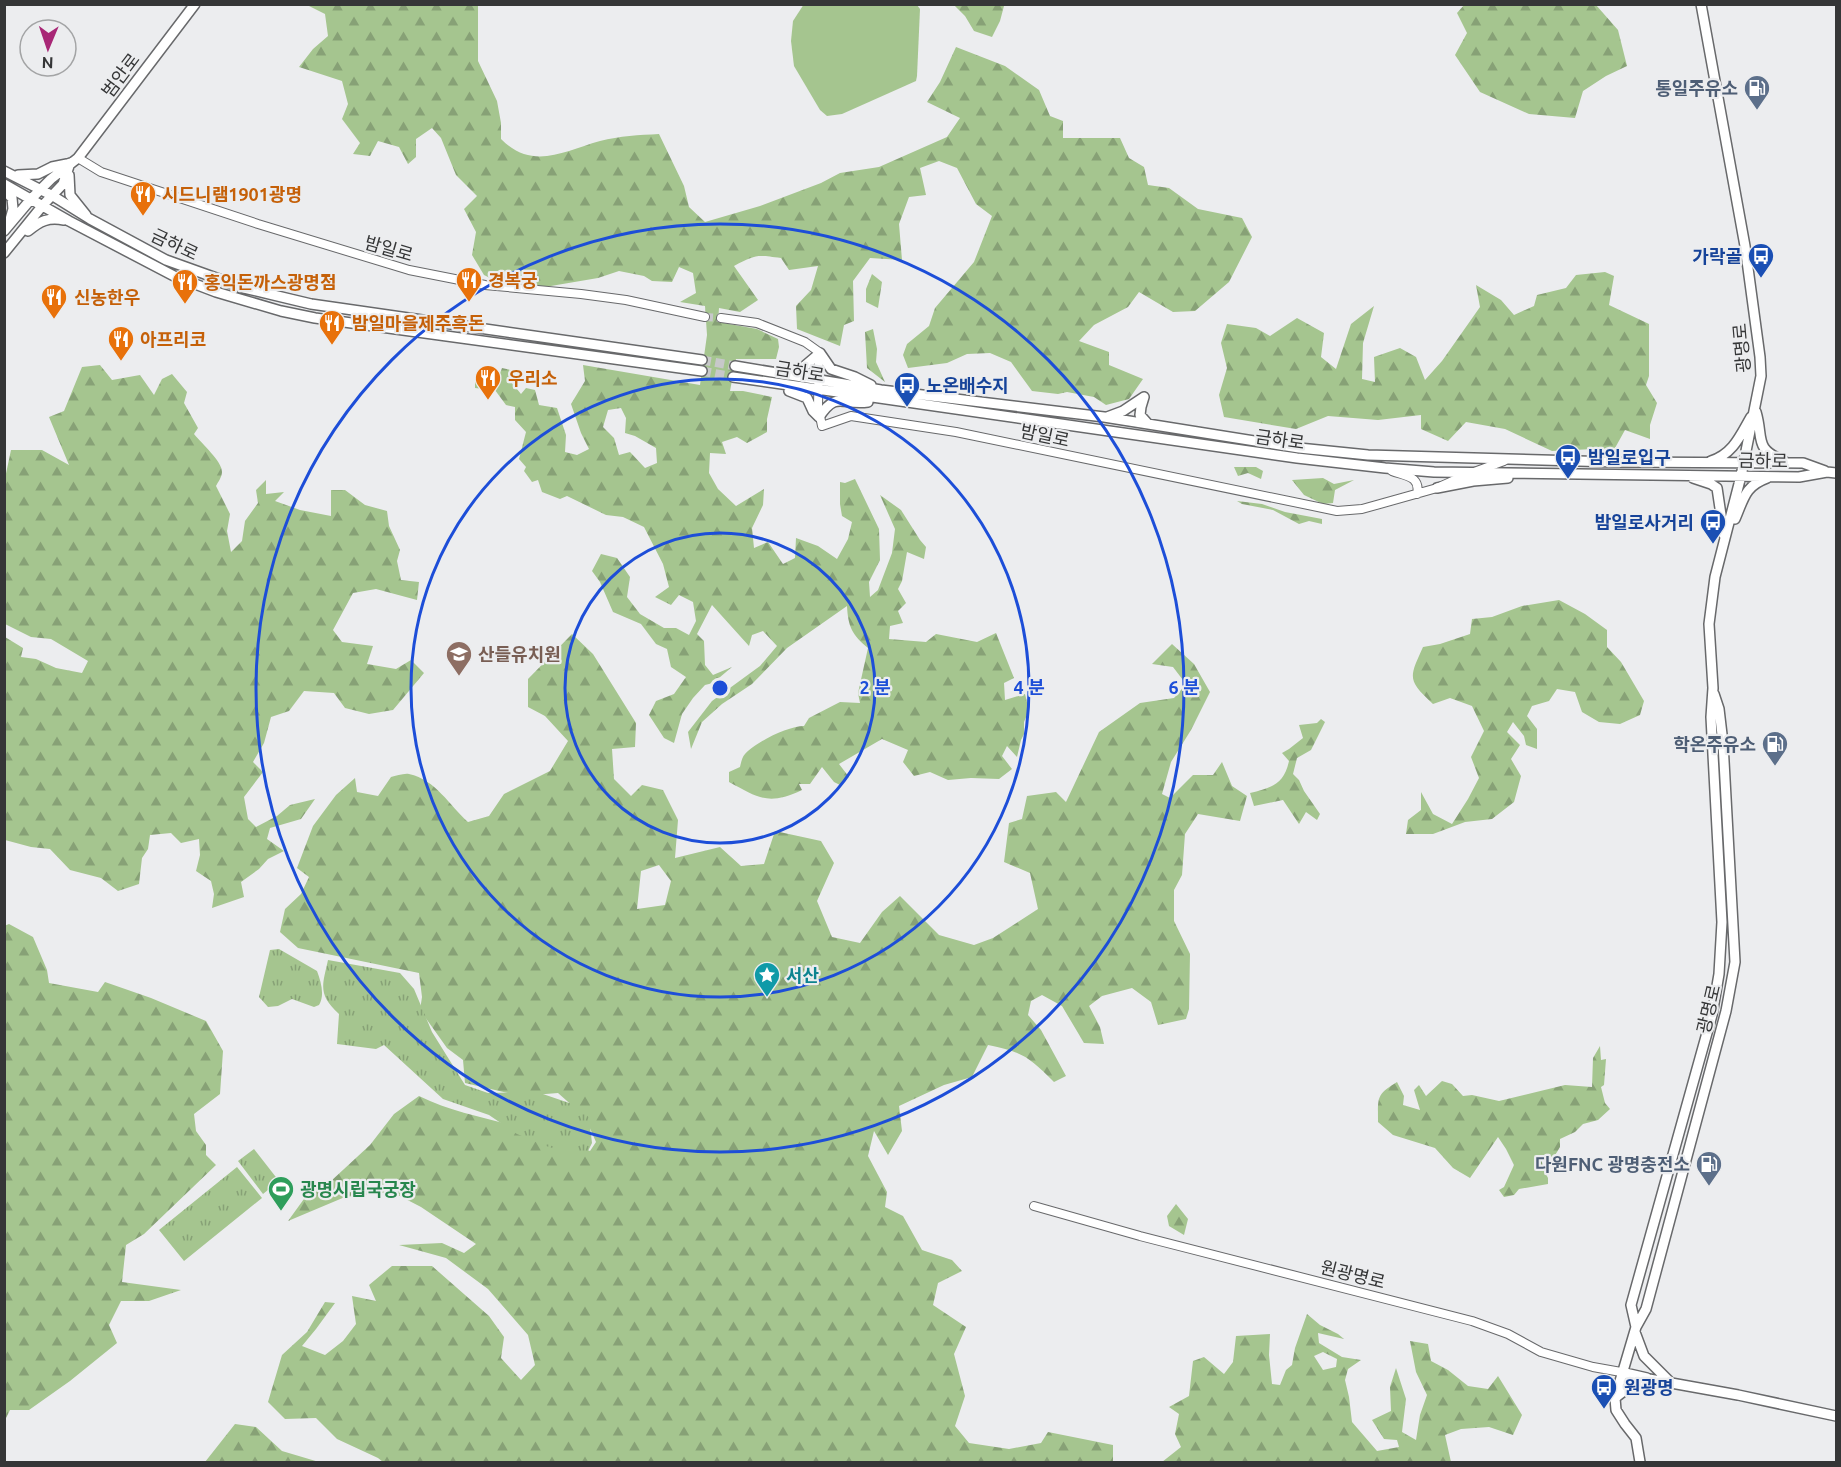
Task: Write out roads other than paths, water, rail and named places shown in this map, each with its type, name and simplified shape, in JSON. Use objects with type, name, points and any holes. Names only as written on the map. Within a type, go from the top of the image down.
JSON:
[{"type":"main road","name":"범안로","points":[[6,230],[31,199],[74,160],[195,4]]},
{"type":"main road","name":"광명로","points":[[1635,1329],[1631,1305],[1712,1015],[1719,974],[1722,922],[1711,717],[1713,688],[1708,624],[1715,577],[1744,463],[1761,376],[1761,357],[1745,246],[1701,4]]},
{"type":"main road","name":"범안로","points":[[4,253],[63,184],[74,160]]},
{"type":"main road","points":[[8,173],[34,175],[74,160]]},
{"type":"main road","points":[[74,160],[68,184],[70,195],[90,219]]},
{"type":"main road","name":"금하로","points":[[8,173],[184,268],[244,288],[311,304],[702,360]]},
{"type":"main road","name":"금하로","points":[[4,184],[174,276],[216,292],[281,311],[315,318],[702,371]]},
{"type":"main road","points":[[4,190],[12,198],[13,204],[6,230]]},
{"type":"main road","points":[[14,242],[45,219],[69,221]]},
{"type":"main road","points":[[794,375],[820,353],[831,369],[855,377],[882,395]]},
{"type":"main road","name":"금하로","points":[[735,366],[820,380],[882,395],[1297,459],[1385,468],[1471,473],[1798,477],[1832,472]]},
{"type":"main road","name":"금하로","points":[[733,378],[819,391],[1104,417],[1299,448],[1368,455],[1614,462],[1790,463],[1832,472]]},
{"type":"main road","points":[[764,382],[804,396],[819,417],[827,406],[835,401],[861,403],[882,395]]},
{"type":"main road","points":[[1104,417],[1119,413],[1144,397],[1140,415],[1148,424]]},
{"type":"main road","points":[[1701,463],[1722,457],[1730,451],[1755,410]]},
{"type":"main road","points":[[1755,410],[1762,445],[1766,452],[1790,463]]},
{"type":"main road","points":[[1437,488],[1540,473]]},
{"type":"main road","points":[[1685,475],[1717,488],[1724,543]]},
{"type":"main road","points":[[1724,543],[1748,489],[1755,482],[1774,476]]},
{"type":"main road","name":"광명로","points":[[1615,1398],[1635,1329],[1646,1309],[1725,1011],[1735,962],[1723,743],[1719,709],[1713,688]]},
{"type":"main road","points":[[1635,1329],[1644,1356],[1666,1381]]},
{"type":"main road","name":"원광명로","points":[[1622,1372],[1836,1416]]},
{"type":"main road","points":[[1640,1462],[1636,1438],[1616,1410],[1615,1398],[1632,1383],[1649,1379],[1666,1381]]},
{"type":"street","name":"밤일로","points":[[74,160],[101,172],[258,224],[409,270],[485,285],[615,299],[705,317]]},
{"type":"street","points":[[722,318],[757,322],[805,342],[820,353],[819,417]]},
{"type":"street","name":"밤일로","points":[[819,417],[822,426],[851,416],[956,432],[1337,511],[1362,509],[1437,488],[1510,458]]},
{"type":"street","points":[[1385,468],[1412,478],[1418,484],[1417,494]]},
{"type":"street","name":"원광명로","points":[[1034,1206],[1140,1236],[1472,1321],[1508,1334],[1541,1352],[1593,1367],[1622,1372]]},
{"type":"tunnel","points":[[705,317],[721,318]]},
{"type":"tunnel","points":[[702,360],[735,366]]},
{"type":"tunnel","points":[[702,371],[733,377]]},
{"type":"place","name":"통일주유소","points":[[1757,111]]},
{"type":"place","name":"시드니램1901광명","points":[[143,217]]},
{"type":"place","name":"가락골","points":[[1761,279]]},
{"type":"place","name":"경복궁","points":[[469,303]]},
{"type":"place","name":"홍익돈까스광명점","points":[[185,305]]},
{"type":"place","name":"신농한우","points":[[54,320]]},
{"type":"place","name":"밤일마을제주흑돈","points":[[332,346]]},
{"type":"place","name":"아프리코","points":[[121,362]]},
{"type":"place","name":"우리소","points":[[488,401]]},
{"type":"place","name":"노온배수지","points":[[907,408]]},
{"type":"place","name":"밤일로입구","points":[[1568,480]]},
{"type":"place","name":"밤일로사거리","points":[[1713,545]]},
{"type":"place","name":"산들유치원","points":[[459,677]]},
{"type":"place","name":"학온주유소","points":[[1775,767]]},
{"type":"place","name":"서산","points":[[767,998]]},
{"type":"place","name":"다원FNC 광명충전소","points":[[1709,1187]]},
{"type":"place","name":"광명시립국궁장","points":[[281,1212]]},
{"type":"place","name":"원광명","points":[[1604,1410]]}]
